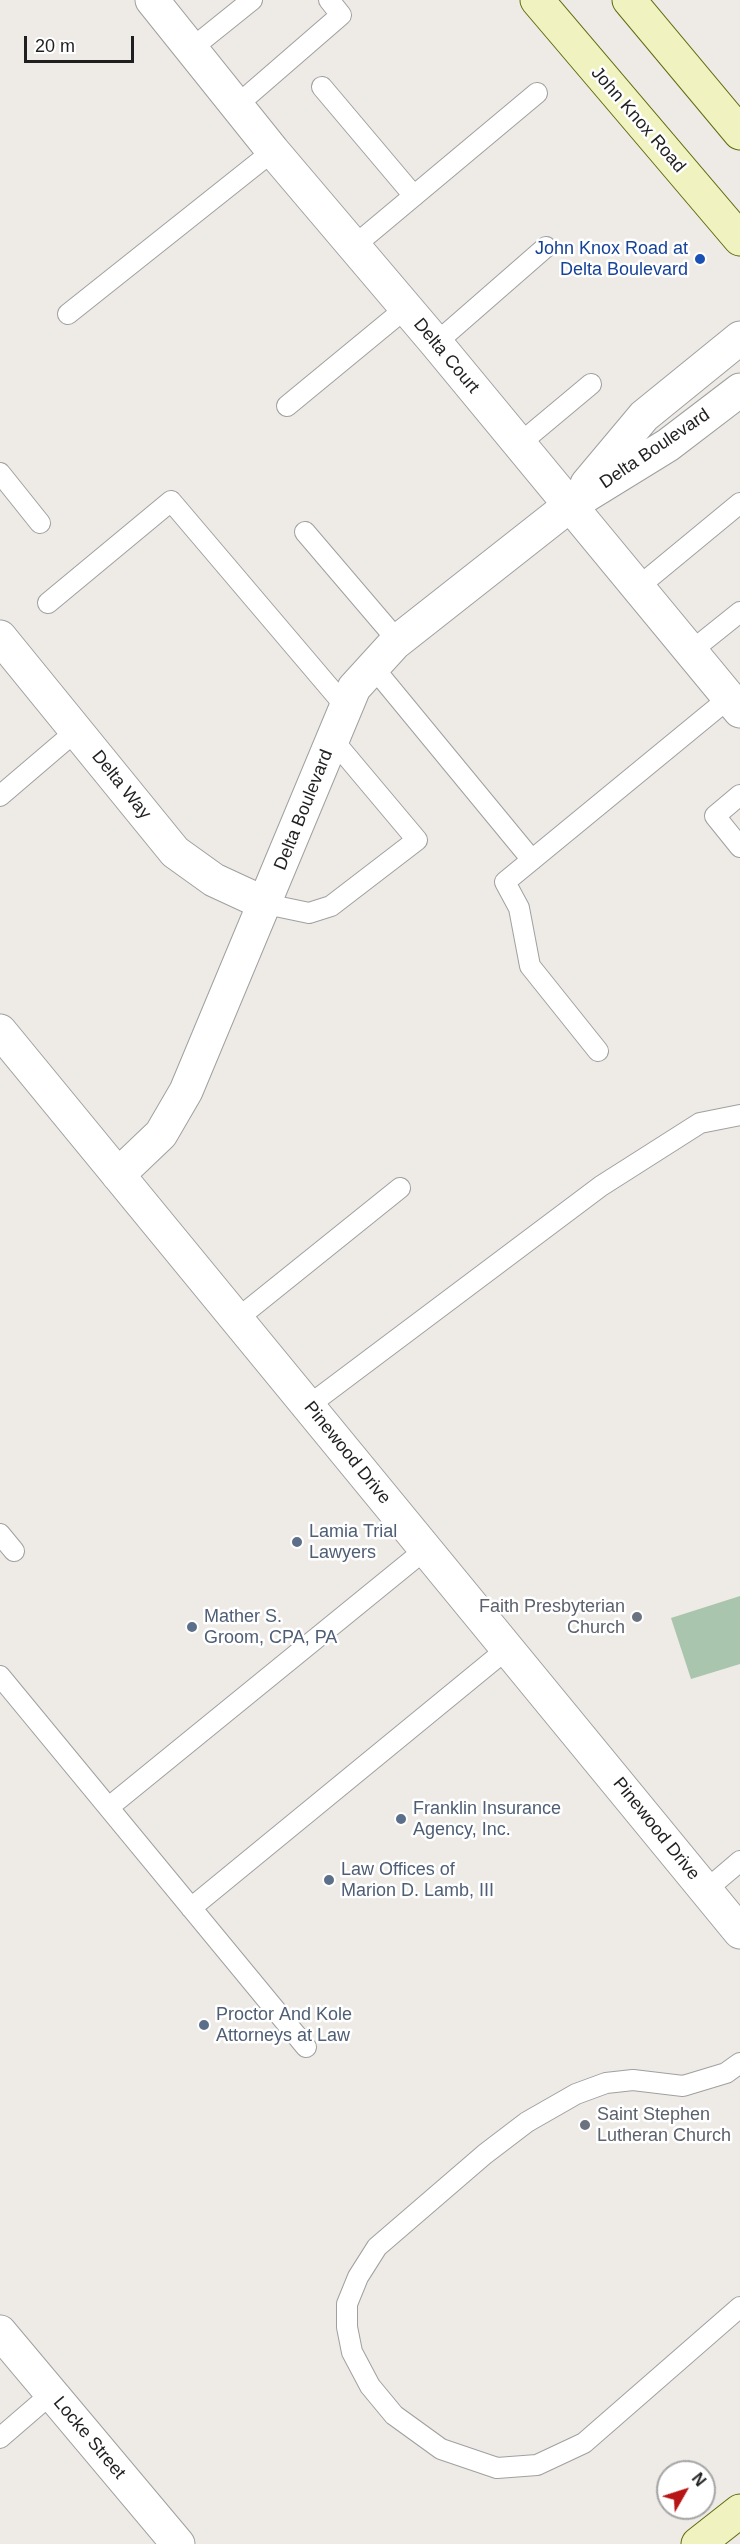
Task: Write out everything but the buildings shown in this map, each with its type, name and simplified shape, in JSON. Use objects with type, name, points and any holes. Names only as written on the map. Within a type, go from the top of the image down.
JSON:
[{"type":"main road","name":"John Knox Road","points":[[537,0],[740,239]]},
{"type":"main road","points":[[628,0],[740,133]]},
{"type":"main road","points":[[699,2544],[740,2511]]},
{"type":"street","name":"Delta Court","points":[[152,0],[273,151],[436,343],[735,705]]},
{"type":"street","name":"Delta Boulevard","points":[[569,506],[644,416],[740,338]]},
{"type":"street","name":"Delta Boulevard","points":[[118,1175],[161,1134],[186,1091],[266,904],[354,688],[398,641],[569,506],[668,445],[740,390]]},
{"type":"street","name":"Delta Way","points":[[0,638],[175,852],[214,880],[266,904]]},
{"type":"street","name":"Pinewood Drive","points":[[0,1031],[740,1932]]},
{"type":"street","name":"Locke Street","points":[[0,2332],[178,2544]]},
{"type":"lane","points":[[191,50],[252,0]]},
{"type":"lane","points":[[236,106],[341,15],[329,0]]},
{"type":"lane","points":[[322,87],[414,196]]},
{"type":"lane","points":[[354,246],[537,93]]},
{"type":"lane","points":[[68,314],[273,151]]},
{"type":"lane","points":[[436,343],[546,248]]},
{"type":"lane","points":[[287,406],[406,308]]},
{"type":"lane","points":[[519,445],[591,384]]},
{"type":"lane","points":[[0,473],[40,523]]},
{"type":"lane","points":[[48,603],[171,501],[346,707]]},
{"type":"lane","points":[[637,588],[740,503]]},
{"type":"lane","points":[[305,532],[398,641]]},
{"type":"lane","points":[[690,652],[740,612]]},
{"type":"lane","points":[[373,667],[532,860]]},
{"type":"lane","points":[[598,1051],[530,966],[519,908],[505,882],[735,705]]},
{"type":"lane","points":[[0,796],[76,731]]},
{"type":"lane","points":[[266,904],[309,913],[331,906],[417,840],[333,740]]},
{"type":"lane","points":[[740,795],[715,816],[740,847]]},
{"type":"lane","points":[[308,1406],[601,1186],[700,1123],[740,1115]]},
{"type":"lane","points":[[237,1319],[400,1188]]},
{"type":"lane","points":[[0,1534],[14,1551]]},
{"type":"lane","points":[[109,1807],[426,1549]]},
{"type":"lane","points":[[191,1908],[507,1649]]},
{"type":"lane","points":[[0,1676],[306,2047]]},
{"type":"lane","points":[[706,1890],[740,1862]]},
{"type":"lane","points":[[740,2063],[726,2073],[683,2086],[633,2080],[606,2084],[576,2094],[526,2122],[468,2167],[377,2247],[358,2277],[347,2304],[347,2327],[352,2352],[370,2386],[394,2415],[441,2449],[497,2468],[537,2465],[585,2443],[740,2307]]},
{"type":"lane","points":[[0,2438],[51,2394]]},
{"type":"green space","points":[[740,1596],[740,1664],[691,1679],[671,1618]]},
{"type":"place","name":"John Knox Road at Delta Boulevard","points":[[700,259]]},
{"type":"place","name":"Lamia Trial Lawyers","points":[[297,1542]]},
{"type":"place","name":"Faith Presbyterian Church","points":[[637,1617]]},
{"type":"place","name":"Mather S. Groom, CPA, PA","points":[[192,1627]]},
{"type":"place","name":"Franklin Insurance Agency, Inc.","points":[[401,1819]]},
{"type":"place","name":"Law Offices of Marion D. Lamb, III","points":[[329,1880]]},
{"type":"place","name":"Proctor And Kole Attorneys at Law","points":[[204,2025]]},
{"type":"place","name":"Saint Stephen Lutheran Church","points":[[585,2125]]}]
